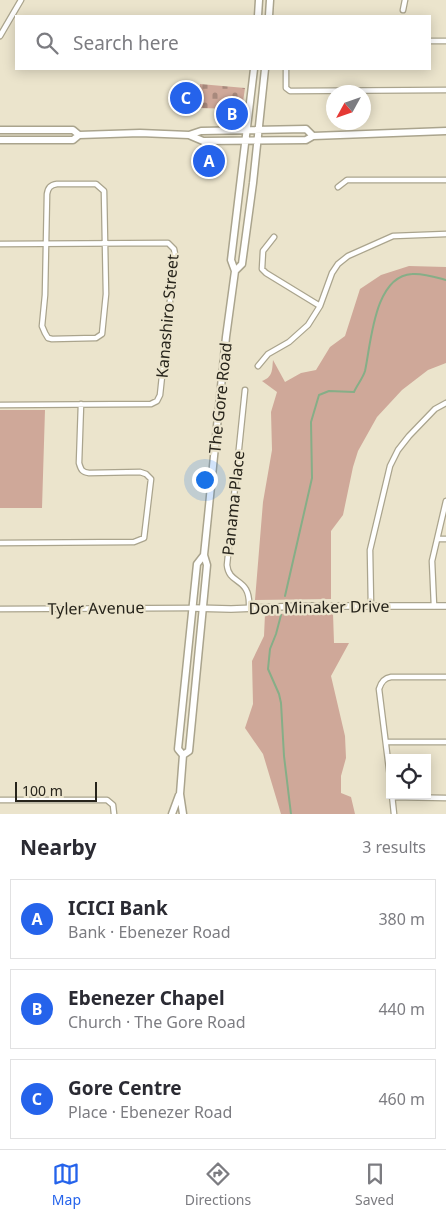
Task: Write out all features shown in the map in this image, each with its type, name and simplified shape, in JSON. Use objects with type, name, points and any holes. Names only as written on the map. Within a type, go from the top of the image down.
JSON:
[{"type":"main road","points":[[258,15],[259,0]]},
{"type":"main road","points":[[269,15],[270,0]]},
{"type":"main road","name":"The Gore Road","points":[[183,755],[189,751],[208,565],[204,555],[226,337],[235,271],[231,260],[254,70]]},
{"type":"main road","name":"The Gore Road","points":[[235,271],[242,264],[265,70]]},
{"type":"main road","points":[[189,135],[201,130],[258,131],[306,129],[313,136]]},
{"type":"main road","points":[[0,130],[73,130],[79,135],[144,133],[189,135],[203,141],[306,140],[313,136],[446,131]]},
{"type":"main road","points":[[0,140],[74,140],[79,135]]},
{"type":"main road","name":"The Gore Road","points":[[182,814],[180,794],[183,755],[178,749],[197,564],[204,555]]},
{"type":"main road","name":"The Gore Road","points":[[172,814],[180,794]]},
{"type":"street","points":[[0,36],[2,29],[21,0]]},
{"type":"street","points":[[403,10],[405,0]]},
{"type":"street","points":[[431,41],[446,41]]},
{"type":"street","points":[[286,70],[286,88],[290,91],[446,90]]},
{"type":"street","points":[[338,187],[347,180],[446,180]]},
{"type":"street","points":[[57,184],[96,184],[102,188],[104,191],[105,243],[106,294],[102,334],[96,338],[48,338],[42,326],[45,295],[48,188],[57,184]]},
{"type":"street","points":[[258,366],[268,354],[289,342],[311,320],[320,306],[334,269],[353,252],[394,236],[446,234]]},
{"type":"street","points":[[274,237],[263,251],[262,269],[266,274],[320,306]]},
{"type":"street","name":"Kanashiro Street","points":[[0,244],[168,243],[174,249],[175,254],[160,395],[157,401],[151,404],[0,404]]},
{"type":"street","name":"Panama Place","points":[[245,390],[227,565],[230,575],[242,584],[249,594],[248,608]]},
{"type":"street","points":[[371,606],[370,550],[390,466],[398,450],[409,436],[435,409],[446,403]]},
{"type":"street","points":[[0,543],[134,542],[144,538],[151,480],[146,474],[140,472],[89,473],[81,469],[79,463],[81,404]]},
{"type":"street","points":[[434,606],[432,561],[446,501]]},
{"type":"street","points":[[438,539],[446,539]]},
{"type":"street","name":"Don Minaker Drive","points":[[193,608],[446,606]]},
{"type":"street","name":"Tyler Avenue","points":[[0,609],[193,608]]},
{"type":"street","points":[[387,754],[379,689],[383,680],[391,677],[446,677]]},
{"type":"street","points":[[386,742],[446,742]]},
{"type":"street","points":[[431,797],[446,798]]},
{"type":"street","points":[[392,799],[394,814]]},
{"type":"street","points":[[0,800],[108,800],[113,805],[114,814]]},
{"type":"green space","points":[[200,84],[245,88],[242,109],[198,108]]},
{"type":"green space","points":[[409,266],[446,267],[446,363],[428,370],[402,390],[377,417],[358,451],[343,515],[331,531],[331,599],[255,600],[263,502],[272,450],[271,412],[277,392],[262,381],[270,375],[273,360],[285,382],[301,373],[316,370],[330,347],[345,336],[360,289],[381,275]]},
{"type":"green space","points":[[0,410],[45,410],[42,508],[0,508]]},
{"type":"green space","points":[[333,613],[334,643],[349,643],[331,676],[345,736],[346,758],[341,776],[341,793],[351,797],[355,814],[281,814],[263,754],[245,728],[253,704],[252,661],[264,636],[265,614]]},
{"type":"waterway","points":[[285,596],[312,478],[311,422],[319,395],[329,391],[354,392],[365,371],[376,313],[389,286],[399,278],[412,274],[446,280]]},
{"type":"waterway","points":[[281,615],[270,649],[268,669],[281,703],[284,756],[291,814]]},
{"type":"place","name":"Gore Centre","points":[[186,98]]},
{"type":"place","name":"Ebenezer Chapel","points":[[232,114]]},
{"type":"place","name":"ICICI Bank","points":[[209,161]]}]
